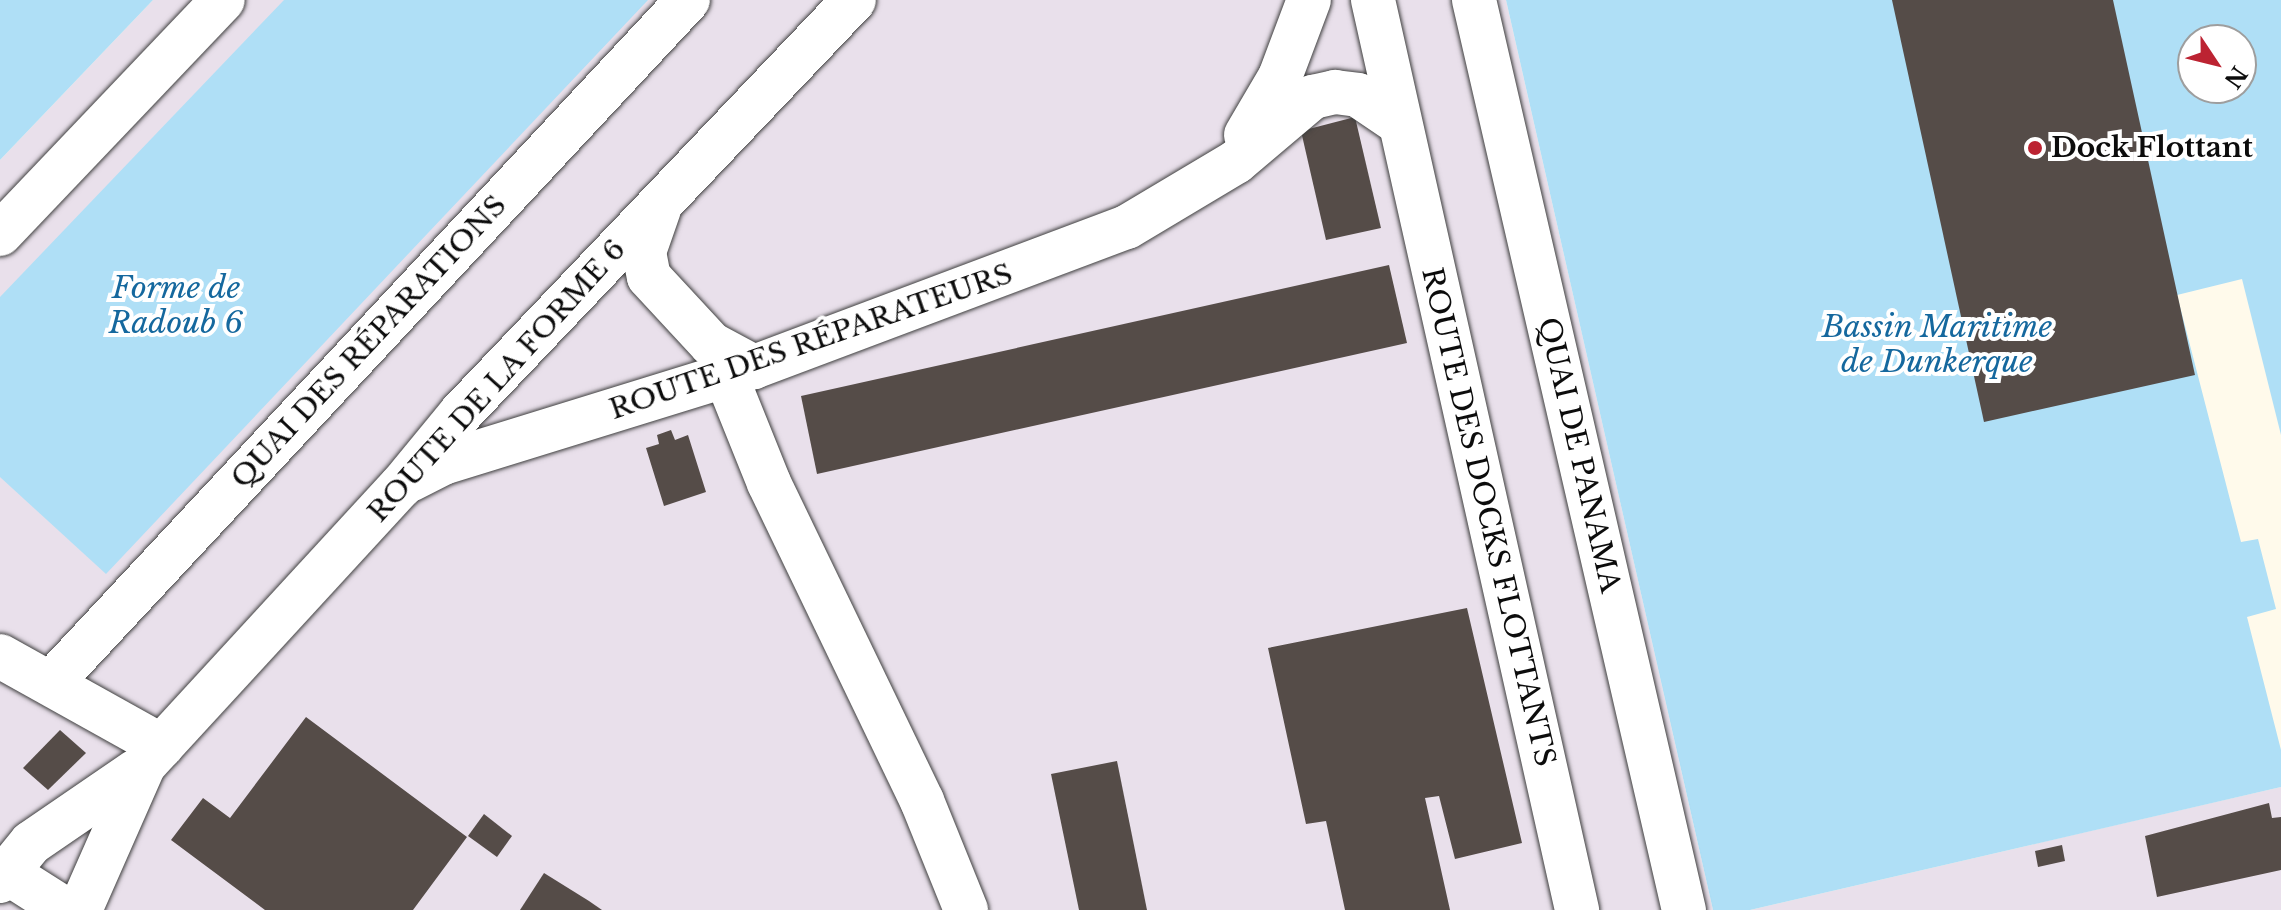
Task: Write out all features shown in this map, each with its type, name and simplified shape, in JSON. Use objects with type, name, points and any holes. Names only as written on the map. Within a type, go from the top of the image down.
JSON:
[{"type":"street","points":[[0,234],[223,0]]},
{"type":"street","name":"QUAI DES RÉPARATIONS","points":[[51,683],[688,0]]},
{"type":"street","name":"ROUTE DE LA FORME 6","points":[[3,888],[31,843],[153,756],[401,486],[461,413],[854,0]]},
{"type":"street","points":[[1212,178],[1271,96],[1309,0]]},
{"type":"street","name":"ROUTE DES DOCKS FLOTTANTS","points":[[1373,0],[1388,49],[1399,123],[1577,910]]},
{"type":"street","name":"QUAI DE PANAMA","points":[[1474,0],[1684,910]]},
{"type":"street","points":[[1212,178],[1291,112],[1324,93],[1358,95],[1399,123]]},
{"type":"street","name":"ROUTE DES RÉPARATEURS","points":[[401,486],[443,463],[740,371],[1102,238],[1212,178]]},
{"type":"street","points":[[664,200],[644,252],[649,277],[740,371],[769,483],[922,801],[966,910]]},
{"type":"street","points":[[0,656],[51,683],[153,756]]},
{"type":"street","name":"ROUTE DE LA FORME 6","points":[[80,910],[153,756]]},
{"type":"street","points":[[3,888],[66,910]]},
{"type":"shaded area","points":[[153,0],[1506,0],[1713,910],[0,910],[0,160]]},
{"type":"shaded area","points":[[2281,787],[2281,910],[1750,910],[2207,804]]},
{"type":"water","points":[[0,0],[153,0],[0,160]]},
{"type":"water","name":"Forme de Radoub 6","points":[[284,0],[648,0],[106,574],[0,477],[0,297]]},
{"type":"water","name":"Bassin Maritime de Dunkerque","points":[[1506,0],[2281,0],[2281,787],[1750,910],[1713,910]]},
{"type":"pier","points":[[2242,279],[2281,435],[2281,750],[2247,617],[2276,609],[2258,539],[2241,542],[2177,295]]},
{"type":"building","name":"Dock Flottant","points":[[1892,0],[2113,0],[2195,375],[1984,422]]},
{"type":"building","points":[[1355,117],[1381,228],[1326,240],[1301,131]]},
{"type":"building","points":[[1389,265],[1407,343],[817,474],[801,396]]},
{"type":"building","points":[[671,430],[675,440],[688,435],[706,492],[664,506],[646,448],[659,444],[657,435]]},
{"type":"building","points":[[1467,608],[1522,843],[1455,859],[1439,796],[1425,798],[1450,910],[1345,910],[1326,821],[1306,824],[1268,648]]},
{"type":"building","points":[[306,717],[467,837],[413,910],[265,910],[171,840],[203,798],[230,818]]},
{"type":"building","points":[[60,730],[86,753],[48,790],[23,768]]},
{"type":"building","points":[[1117,761],[1147,910],[1079,910],[1051,774]]},
{"type":"building","points":[[2269,803],[2272,818],[2281,817],[2281,870],[2157,897],[2145,836]]},
{"type":"building","points":[[484,814],[512,836],[497,857],[468,836]]},
{"type":"building","points":[[2062,845],[2065,861],[2038,867],[2035,851]]},
{"type":"building","points":[[544,873],[589,901],[602,910],[520,910]]},
{"type":"place","name":"Dock Flottant","points":[[2035,148]]}]
